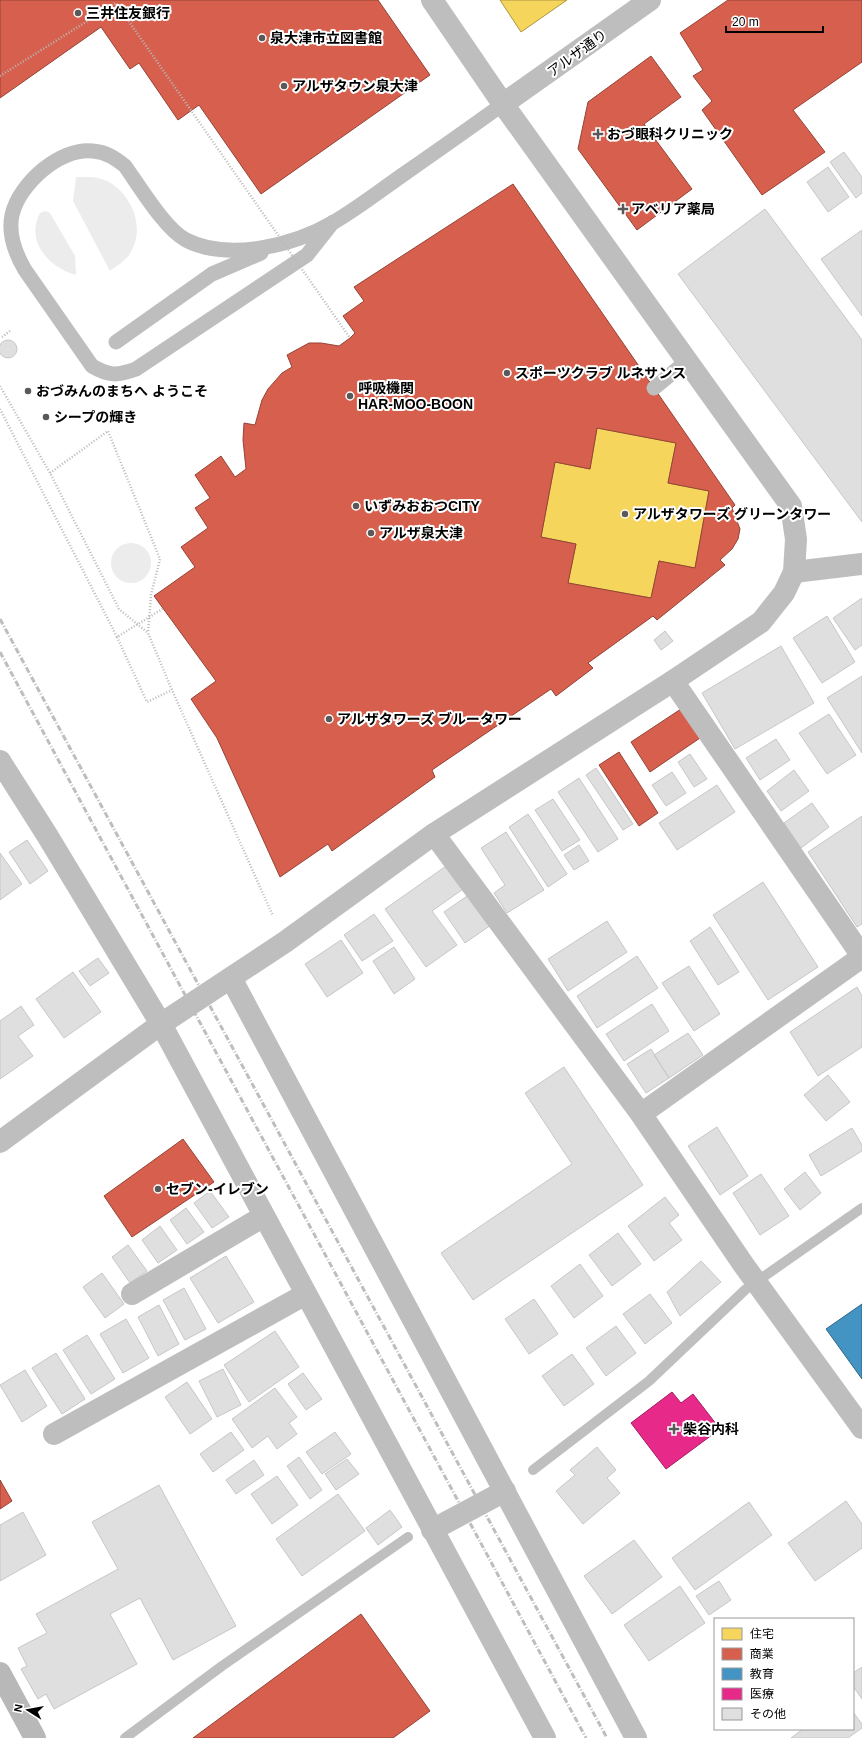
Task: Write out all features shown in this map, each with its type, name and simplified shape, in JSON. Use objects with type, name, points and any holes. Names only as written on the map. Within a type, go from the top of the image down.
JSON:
[{"type":"main road","points":[[0,1673],[35,1738]]},
{"type":"street","points":[[0,1142],[160,1024],[285,942],[434,834],[673,681],[760,622],[784,593],[794,572],[796,539],[791,506],[503,104],[432,0]]},
{"type":"street","name":"アルザ通り","points":[[503,104],[650,0]]},
{"type":"street","points":[[794,572],[862,564]]},
{"type":"street","points":[[641,1114],[862,957],[673,681]]},
{"type":"street","points":[[0,761],[47,835],[160,1024],[432,1530],[537,1735]]},
{"type":"street","points":[[434,834],[641,1114],[744,1264],[862,1428]]},
{"type":"street","points":[[231,978],[636,1738]]},
{"type":"street","points":[[132,1294],[264,1216]]},
{"type":"street","points":[[54,1434],[306,1294]]},
{"type":"street","points":[[432,1530],[505,1491]]},
{"type":"lane","points":[[116,342],[212,274],[333,222],[503,104]]},
{"type":"lane","points":[[296,239],[235,252],[202,246],[186,240],[172,230],[125,166],[115,158],[92,150],[68,154],[56,160],[34,178],[24,189],[17,201],[12,215],[11,229],[17,257],[92,366],[105,374],[121,375],[136,369],[307,254],[333,222]]},
{"type":"lane","points":[[654,388],[687,361]]},
{"type":"path","points":[[0,76],[116,3],[350,338]]},
{"type":"path","points":[[2,337],[10,331]]},
{"type":"path","points":[[0,386],[50,473],[119,609],[148,633]]},
{"type":"path","points":[[0,409],[117,637],[147,702],[172,690]]},
{"type":"path","points":[[50,473],[108,432],[160,559],[150,595],[148,633],[285,942]]},
{"type":"path","points":[[117,637],[164,608]]},
{"type":"shaded area","points":[[76,177],[96,178],[107,181],[124,194],[134,213],[137,224],[137,234],[134,245],[129,255],[110,271],[73,201]]},
{"type":"shaded area","points":[[45,211],[50,213],[75,256],[76,275],[57,266],[42,252],[36,234],[36,223],[40,213]]},
{"type":"shaded area","points":[[135,543],[142,546],[148,552],[151,563],[150,571],[142,580],[135,583],[127,583],[120,580],[112,571],[111,559],[114,552],[123,544]]},
{"type":"building: 住宅","points":[[500,0],[567,0],[521,32]]},
{"type":"building: 住宅","name":"アルザタワーズ グリーンタワー","points":[[597,428],[676,443],[668,483],[709,491],[695,568],[659,561],[651,598],[568,583],[576,544],[541,537],[555,462],[590,469]]},
{"type":"building: 住宅","name":"アルザタワーズ ブルータワー","points":[[303,633],[384,647],[377,689],[413,695],[400,770],[362,764],[355,805],[276,792],[283,750],[244,743],[257,667],[296,673]]},
{"type":"building: 商業","name":"アルザタウン泉大津","points":[[0,0],[378,0],[430,75],[261,194],[199,105],[178,120],[139,63],[130,69],[101,27],[0,98]]},
{"type":"building: 商業","points":[[728,0],[862,0],[862,62],[793,110],[825,152],[762,195],[702,110],[712,101],[693,76],[703,70],[680,33]]},
{"type":"building: 商業","points":[[651,56],[681,97],[644,124],[692,189],[637,230],[578,149],[588,102]]},
{"type":"building: 商業","name":"アルザ泉大津","points":[[513,184],[735,505],[732,508],[740,529],[738,539],[732,549],[720,560],[725,565],[657,620],[653,616],[588,663],[593,668],[556,696],[551,689],[432,770],[435,777],[332,851],[328,844],[280,877],[217,738],[191,699],[216,681],[154,596],[195,567],[181,547],[208,528],[195,508],[210,498],[195,475],[221,456],[235,477],[246,469],[243,440],[244,423],[255,425],[262,400],[268,389],[282,373],[292,367],[287,355],[309,343],[339,346],[355,333],[343,316],[364,301],[354,287]],"holes":[[[597,428],[676,443],[668,483],[709,491],[695,568],[659,561],[651,598],[568,583],[576,544],[541,537],[555,462],[590,469]]]},
{"type":"building: 商業","points":[[684,707],[703,736],[650,772],[631,742]]},
{"type":"building: 商業","points":[[619,752],[658,813],[639,826],[599,765]]},
{"type":"building: 商業","name":"セブン-イレブン","points":[[183,1139],[214,1182],[132,1237],[104,1196]]},
{"type":"building: 商業","points":[[0,1480],[12,1501],[0,1509]]},
{"type":"building: 商業","points":[[361,1614],[430,1711],[393,1738],[193,1738]]},
{"type":"building: 教育","points":[[862,1304],[862,1379],[826,1329]]},
{"type":"building: 医療","points":[[672,1392],[681,1403],[693,1394],[720,1429],[666,1469],[631,1423]]},
{"type":"building: その他","points":[[844,152],[862,177],[862,193],[856,198],[830,162]]},
{"type":"building: その他","points":[[828,167],[849,197],[828,212],[807,182]]},
{"type":"building: その他","points":[[765,209],[862,340],[862,522],[678,274]]},
{"type":"building: その他","points":[[862,230],[862,316],[821,259]]},
{"type":"building: その他","points":[[8,340],[14,343],[17,349],[14,355],[8,358],[2,355],[-1,349],[2,343]]},
{"type":"building: その他","points":[[862,598],[862,645],[855,650],[833,618]]},
{"type":"building: その他","points":[[827,616],[855,662],[822,683],[793,638]]},
{"type":"building: その他","points":[[665,631],[673,641],[661,650],[654,640]]},
{"type":"building: その他","points":[[781,646],[814,703],[735,749],[702,693]]},
{"type":"building: その他","points":[[862,676],[862,753],[827,698]]},
{"type":"building: その他","points":[[829,714],[856,755],[827,774],[799,733]]},
{"type":"building: その他","points":[[776,739],[790,760],[760,780],[746,758]]},
{"type":"building: その他","points":[[690,754],[707,779],[694,787],[678,762]]},
{"type":"building: その他","points":[[596,768],[633,824],[623,830],[586,775]]},
{"type":"building: その他","points":[[794,770],[809,791],[781,811],[767,791]]},
{"type":"building: その他","points":[[672,772],[686,793],[666,806],[652,785]]},
{"type":"building: その他","points":[[579,778],[618,839],[598,852],[558,792]]},
{"type":"building: その他","points":[[717,785],[735,812],[677,850],[659,823]]},
{"type":"building: その他","points":[[553,799],[580,840],[562,851],[535,810]]},
{"type":"building: その他","points":[[812,803],[829,827],[801,848],[784,823]]},
{"type":"building: その他","points":[[528,814],[567,874],[548,887],[509,827]]},
{"type":"building: その他","points":[[862,816],[862,924],[857,927],[808,852]]},
{"type":"building: その他","points":[[506,832],[544,890],[507,913],[494,893],[505,885],[481,848]]},
{"type":"building: その他","points":[[27,840],[48,871],[30,884],[9,852]]},
{"type":"building: その他","points":[[579,845],[589,861],[574,870],[564,855]]},
{"type":"building: その他","points":[[0,853],[22,884],[0,900]]},
{"type":"building: その他","points":[[449,864],[466,887],[432,911],[457,945],[426,967],[385,909]]},
{"type":"building: その他","points":[[763,882],[818,967],[768,1000],[713,915]]},
{"type":"building: その他","points":[[470,894],[491,925],[465,943],[444,912]]},
{"type":"building: その他","points":[[374,914],[393,941],[362,961],[344,935]]},
{"type":"building: その他","points":[[607,921],[627,952],[568,991],[548,959]]},
{"type":"building: その他","points":[[710,927],[739,972],[718,985],[690,941]]},
{"type":"building: その他","points":[[341,940],[363,973],[327,997],[305,964]]},
{"type":"building: その他","points":[[394,947],[415,979],[394,994],[373,961]]},
{"type":"building: その他","points":[[637,956],[658,988],[597,1028],[577,996]]},
{"type":"building: その他","points":[[98,958],[109,973],[90,986],[79,971]]},
{"type":"building: その他","points":[[689,966],[720,1014],[694,1031],[662,983]]},
{"type":"building: その他","points":[[73,972],[101,1012],[64,1038],[36,999]]},
{"type":"building: その他","points":[[857,987],[862,996],[862,1047],[818,1076],[790,1032]]},
{"type":"building: その他","points":[[652,1004],[669,1031],[624,1061],[606,1034]]},
{"type":"building: その他","points":[[21,1006],[34,1025],[18,1036],[33,1056],[0,1079],[0,1021]]},
{"type":"building: その他","points":[[688,1033],[703,1055],[669,1078],[654,1055]]},
{"type":"building: その他","points":[[651,1049],[669,1078],[646,1093],[627,1064]]},
{"type":"building: その他","points":[[564,1067],[643,1185],[473,1300],[441,1253],[572,1164],[525,1093]]},
{"type":"building: その他","points":[[828,1075],[850,1102],[826,1121],[804,1095]]},
{"type":"building: その他","points":[[717,1127],[748,1176],[720,1195],[688,1146]]},
{"type":"building: その他","points":[[852,1128],[862,1145],[862,1151],[821,1176],[809,1155]]},
{"type":"building: その他","points":[[805,1172],[821,1193],[800,1210],[784,1189]]},
{"type":"building: その他","points":[[761,1174],[789,1216],[760,1235],[733,1193]]},
{"type":"building: その他","points":[[210,1191],[229,1217],[212,1228],[194,1203]]},
{"type":"building: その他","points":[[665,1197],[679,1215],[669,1223],[682,1240],[654,1261],[628,1226]]},
{"type":"building: その他","points":[[186,1208],[204,1232],[187,1244],[170,1220]]},
{"type":"building: その他","points":[[160,1226],[177,1250],[158,1263],[142,1240]]},
{"type":"building: その他","points":[[618,1233],[641,1264],[612,1286],[589,1255]]},
{"type":"building: その他","points":[[128,1245],[147,1271],[130,1283],[112,1257]]},
{"type":"building: その他","points":[[226,1256],[254,1302],[218,1323],[190,1278]]},
{"type":"building: その他","points":[[701,1261],[721,1282],[680,1316],[667,1292]]},
{"type":"building: その他","points":[[580,1264],[603,1296],[574,1318],[551,1286]]},
{"type":"building: その他","points":[[102,1273],[124,1304],[105,1318],[83,1287]]},
{"type":"building: その他","points":[[184,1288],[206,1329],[185,1340],[163,1300]]},
{"type":"building: その他","points":[[650,1294],[672,1323],[645,1344],[623,1314]]},
{"type":"building: その他","points":[[534,1299],[558,1334],[529,1354],[505,1319]]},
{"type":"building: その他","points":[[159,1305],[179,1344],[158,1356],[138,1317]]},
{"type":"building: その他","points":[[126,1319],[149,1358],[123,1373],[100,1334]]},
{"type":"building: その他","points":[[616,1326],[636,1353],[606,1376],[586,1348]]},
{"type":"building: その他","points":[[275,1331],[299,1367],[249,1402],[224,1365]]},
{"type":"building: その他","points":[[87,1335],[115,1379],[91,1394],[63,1350]]},
{"type":"building: その他","points":[[56,1353],[85,1399],[62,1414],[32,1368]]},
{"type":"building: その他","points":[[572,1354],[594,1384],[564,1406],[542,1376]]},
{"type":"building: その他","points":[[223,1369],[241,1405],[217,1417],[199,1381]]},
{"type":"building: その他","points":[[25,1370],[47,1406],[22,1422],[0,1385]]},
{"type":"building: その他","points":[[303,1373],[322,1399],[306,1410],[288,1384]]},
{"type":"building: その他","points":[[187,1382],[212,1419],[190,1434],[165,1397]]},
{"type":"building: その他","points":[[275,1388],[297,1417],[289,1423],[297,1434],[277,1449],[268,1436],[252,1448],[232,1419]]},
{"type":"building: その他","points":[[231,1432],[244,1450],[213,1472],[200,1454]]},
{"type":"building: その他","points":[[335,1432],[351,1454],[322,1474],[306,1452]]},
{"type":"building: その他","points":[[597,1447],[616,1470],[607,1478],[620,1493],[583,1524],[556,1491],[575,1475],[570,1470]]},
{"type":"building: その他","points":[[299,1457],[322,1490],[310,1499],[287,1466]]},
{"type":"building: その他","points":[[347,1459],[359,1474],[336,1490],[325,1474]]},
{"type":"building: その他","points":[[254,1460],[264,1475],[236,1494],[226,1480]]},
{"type":"building: その他","points":[[277,1476],[298,1505],[272,1524],[251,1494]]},
{"type":"building: その他","points":[[159,1485],[236,1626],[173,1660],[140,1598],[110,1614],[137,1664],[54,1709],[46,1694],[38,1699],[21,1669],[27,1666],[18,1648],[47,1633],[36,1614],[118,1569],[92,1522]]},
{"type":"building: その他","points":[[338,1494],[365,1531],[302,1576],[276,1539]]},
{"type":"building: その他","points":[[846,1501],[862,1524],[862,1548],[815,1581],[788,1543]]},
{"type":"building: その他","points":[[749,1502],[772,1535],[695,1590],[672,1558]]},
{"type":"building: その他","points":[[390,1510],[402,1527],[378,1545],[366,1528]]},
{"type":"building: その他","points":[[23,1512],[46,1555],[0,1581],[0,1525]]},
{"type":"building: その他","points":[[634,1540],[662,1577],[612,1614],[584,1576]]},
{"type":"building: その他","points":[[719,1581],[731,1600],[709,1615],[696,1596]]},
{"type":"building: その他","points":[[680,1586],[705,1623],[649,1661],[624,1625]]},
{"type":"building: その他","points":[[862,1667],[862,1699],[854,1687],[854,1672]]},
{"type":"building: その他","points":[[854,1713],[862,1724],[862,1728],[848,1738],[791,1738],[802,1730],[854,1730]]},
{"type":"waterway","points":[[533,1470],[649,1381],[746,1289],[862,1208]]},
{"type":"waterway","points":[[125,1738],[222,1666],[408,1537]]},
{"type":"railway","points":[[0,619],[607,1738]]},
{"type":"railway","points":[[0,652],[586,1738]]},
{"type":"place","name":"三井住友銀行","points":[[78,13]]},
{"type":"place","name":"泉大津市立図書館","points":[[262,38]]},
{"type":"place","name":"アルザタウン泉大津","points":[[284,86]]},
{"type":"place","name":"おづ眼科クリニック","points":[[598,134]]},
{"type":"place","name":"アベリア薬局","points":[[623,209]]},
{"type":"place","name":"スポーツクラブ ルネサンス","points":[[507,373]]},
{"type":"place","name":"おづみんのまちへ ようこそ","points":[[28,391]]},
{"type":"place","name":"呼吸機関 HAR-MOO-BOON","points":[[350,396]]},
{"type":"place","name":"シープの輝き","points":[[46,417]]},
{"type":"place","name":"いずみおおつCITY","points":[[356,506]]},
{"type":"place","name":"アルザタワーズ グリーンタワー","points":[[625,514]]},
{"type":"place","name":"アルザ泉大津","points":[[371,533]]},
{"type":"place","name":"アルザタワーズ ブルータワー","points":[[329,719]]},
{"type":"place","name":"セブン-イレブン","points":[[158,1189]]},
{"type":"place","name":"柴谷内科","points":[[674,1429]]}]
